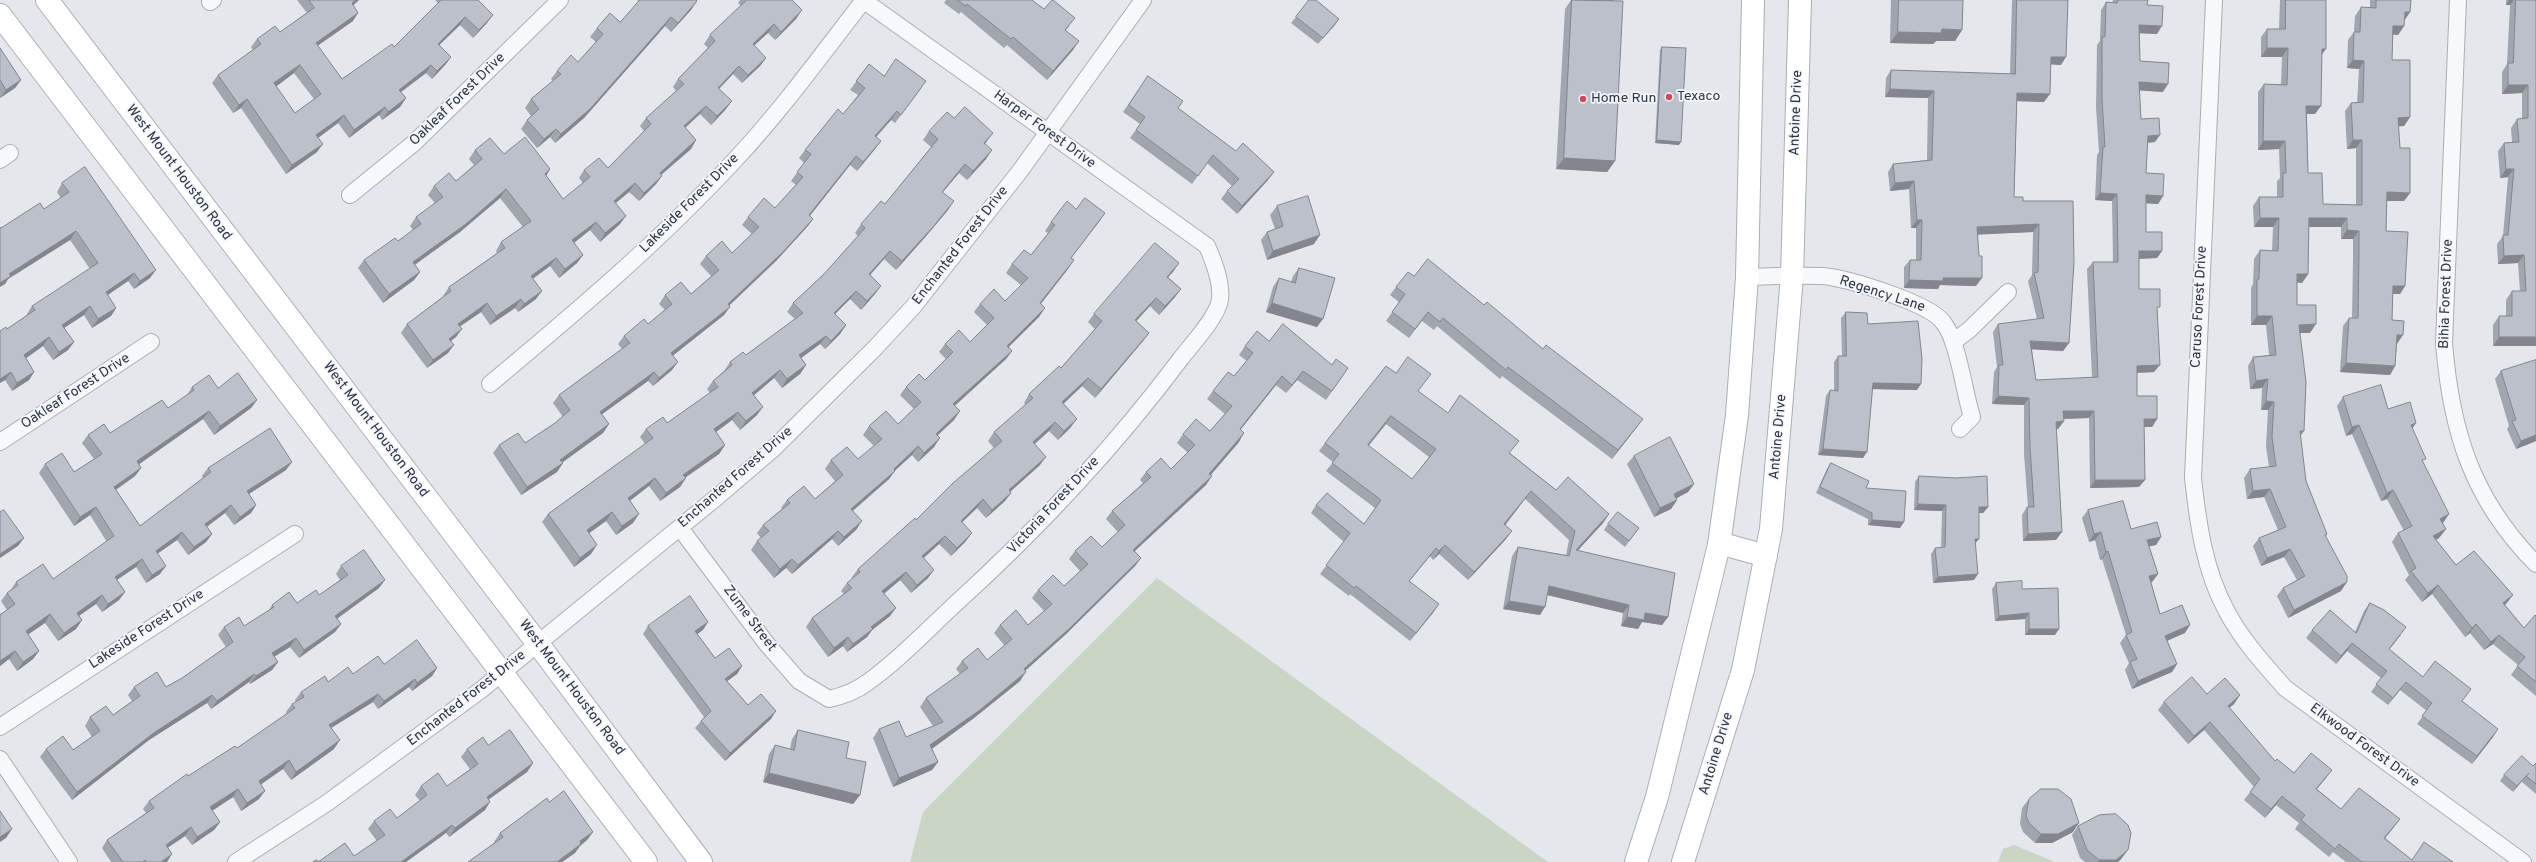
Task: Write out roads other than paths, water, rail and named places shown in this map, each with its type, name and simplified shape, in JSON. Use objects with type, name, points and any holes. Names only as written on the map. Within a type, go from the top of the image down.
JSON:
[{"type":"main road","name":"West Mount Houston Road","points":[[47,0],[538,644],[701,862]]},
{"type":"main road","points":[[1636,862],[1656,797],[1719,543],[1737,415],[1747,276],[1753,0]]},
{"type":"main road","name":"Antoine Drive","points":[[1683,862],[1744,670],[1772,530],[1792,276],[1800,0]]},
{"type":"main road","points":[[0,15],[646,862]]},
{"type":"main road","points":[[1719,543],[1766,556]]},
{"type":"street","name":"Oakleaf Forest Drive","points":[[350,195],[414,143],[560,0]]},
{"type":"street","name":"Harper Forest Drive","points":[[863,0],[1207,246],[1216,266]]},
{"type":"street","name":"Lakeside Forest Drive","points":[[490,384],[584,305],[677,220],[735,160],[797,86],[863,0]]},
{"type":"street","name":"Enchanted Forest Drive","points":[[236,862],[327,803],[417,738],[538,644],[680,528],[772,450],[908,313],[964,244],[1143,0]]},
{"type":"street","name":"Caruso Forest Drive","points":[[2214,0],[2193,478],[2197,521],[2209,568],[2226,610]]},
{"type":"street","name":"Bihia Forest Drive","points":[[2458,0],[2444,343],[2448,389],[2458,434],[2472,472],[2495,514],[2536,564]]},
{"type":"street","name":"Victoria Forest Drive","points":[[829,700],[845,695],[868,682],[1010,555],[1078,483],[1154,395],[1208,323],[1220,300],[1216,266]]},
{"type":"street","name":"Regency Lane","points":[[1747,276],[1825,276],[1918,304],[1932,311],[1944,322],[1953,342],[1972,417],[1960,430]]},
{"type":"street","points":[[1953,342],[1969,330],[2008,292]]},
{"type":"street","name":"Oakleaf Forest Drive","points":[[0,442],[151,342]]},
{"type":"street","name":"Zume Street","points":[[680,528],[766,644],[799,681],[829,700]]},
{"type":"street","name":"Lakeside Forest Drive","points":[[0,727],[295,534]]},
{"type":"street","name":"Elkwood Forest Drive","points":[[2226,610],[2253,652],[2285,688],[2523,862]]},
{"type":"street","points":[[0,759],[69,862]]},
{"type":"street","points":[[2531,862],[2536,855]]},
{"type":"place","name":"Texaco","points":[[1669,97]]},
{"type":"place","name":"Home Run","points":[[1583,99]]}]
